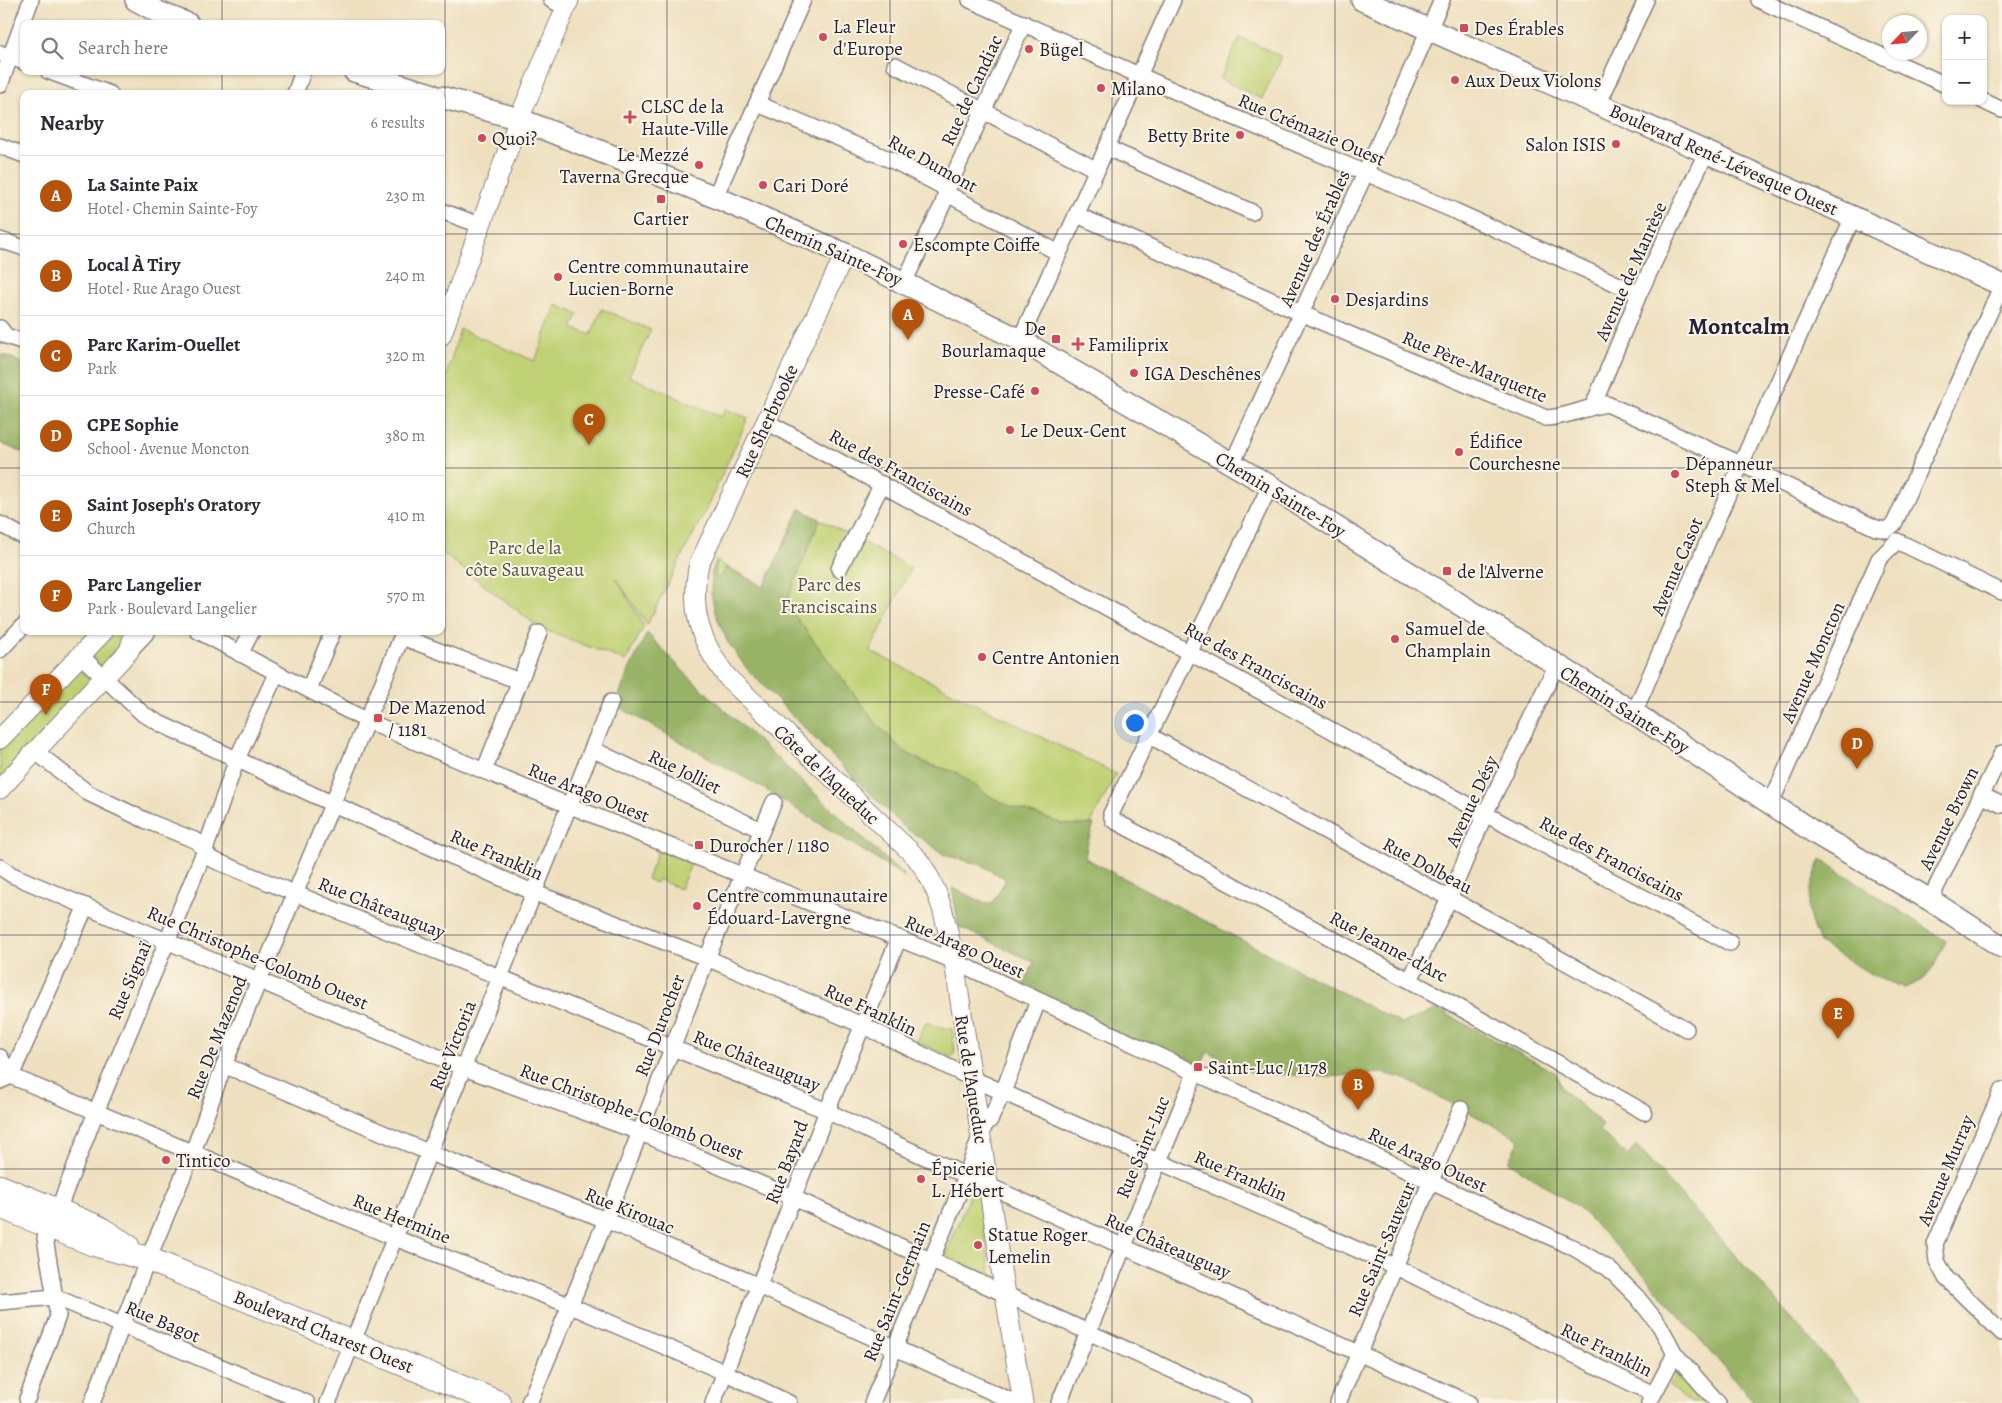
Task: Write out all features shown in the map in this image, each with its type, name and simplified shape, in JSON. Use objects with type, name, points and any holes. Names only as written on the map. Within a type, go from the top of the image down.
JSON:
[{"type":"main road","points":[[136,0],[179,20]]},
{"type":"main road","name":"Boulevard René-Lévesque Ouest","points":[[1362,0],[1599,103],[1706,153],[1854,217],[2002,285]]},
{"type":"main road","points":[[367,75],[418,90]]},
{"type":"main road","name":"Chemin Sainte-Foy","points":[[445,98],[519,119],[715,197],[845,254],[1020,340],[1270,486],[1634,713],[1818,834],[1930,900],[2002,947]]},
{"type":"main road","name":"Boulevard Charest Ouest","points":[[0,1187],[55,1219]]},
{"type":"main road","name":"Boulevard Charest Ouest","points":[[0,1206],[97,1227],[148,1259],[499,1403]]},
{"type":"street","points":[[24,20],[31,0]]},
{"type":"street","points":[[715,197],[803,0]]},
{"type":"street","name":"Rue Crémazie Ouest","points":[[970,0],[1365,174],[1455,211],[1639,294]]},
{"type":"street","points":[[1020,340],[1174,0]]},
{"type":"street","name":"Avenue des Érables","points":[[1232,464],[1365,174],[1442,0]]},
{"type":"street","points":[[1599,103],[1646,0]]},
{"type":"street","points":[[1759,0],[1942,82]]},
{"type":"street","points":[[446,306],[480,224],[562,2]]},
{"type":"street","name":"Rue de Candiac","points":[[904,282],[943,204],[946,192],[1024,23]]},
{"type":"street","points":[[0,86],[20,32]]},
{"type":"street","points":[[895,65],[1097,170]]},
{"type":"street","points":[[59,75],[99,90]]},
{"type":"street","points":[[296,90],[301,75]]},
{"type":"street","points":[[1987,103],[2002,110]]},
{"type":"street","name":"Rue Dumont","points":[[758,104],[898,164],[940,186],[951,196],[1058,253]]},
{"type":"street","points":[[0,146],[20,154]]},
{"type":"street","points":[[1107,148],[1252,212]]},
{"type":"street","name":"Avenue de Manrèse","points":[[1593,406],[1639,294],[1706,153]]},
{"type":"street","points":[[445,212],[480,224]]},
{"type":"street","name":"Rue Père-Marquette","points":[[1076,216],[1546,418],[1562,418],[1593,406],[1607,404],[1742,464],[1876,528],[1886,530],[1894,524],[2002,285]]},
{"type":"street","name":"Avenue Casot","points":[[1634,713],[1742,464],[1854,217]]},
{"type":"street","points":[[0,240],[20,247]]},
{"type":"street","name":"Rue Sherbrooke","points":[[694,591],[699,564],[845,254]]},
{"type":"street","points":[[0,328],[6,336],[20,341]]},
{"type":"street","name":"Rue des Franciscains","points":[[765,421],[1485,814],[1730,942]]},
{"type":"street","points":[[840,569],[882,484]]},
{"type":"street","points":[[1150,736],[1270,486]]},
{"type":"street","points":[[0,524],[20,535]]},
{"type":"street","name":"Avenue Moncton","points":[[1771,803],[1879,559],[1897,541],[2002,592]]},
{"type":"street","name":"Côte de l'Aqueduc","points":[[694,591],[696,617],[702,637],[713,659],[728,678],[916,857],[927,871],[938,895],[954,961]]},
{"type":"street","points":[[0,650],[20,630]]},
{"type":"street","points":[[484,771],[539,633]]},
{"type":"street","points":[[0,740],[100,635]]},
{"type":"street","points":[[129,651],[134,635]]},
{"type":"street","points":[[0,789],[144,635]]},
{"type":"street","name":"Rue Arago Ouest","points":[[205,635],[366,721],[484,771],[954,961],[1572,1247],[1608,1268],[1637,1297],[1660,1326],[1675,1354],[1718,1403]]},
{"type":"street","points":[[240,654],[250,635]]},
{"type":"street","points":[[309,689],[332,635]]},
{"type":"street","name":"Rue De Mazenod","points":[[92,1403],[148,1259],[193,1152],[224,1064],[403,635]]},
{"type":"street","points":[[405,635],[519,681]]},
{"type":"street","name":"Rue Franklin","points":[[81,656],[143,714],[237,759],[333,804],[535,893],[707,958],[864,1026],[971,1078],[1394,1266],[1651,1398]]},
{"type":"street","name":"Avenue Désy","points":[[1410,980],[1449,899],[1485,814],[1556,666]]},
{"type":"street","name":"Rue Signaï","points":[[27,1399],[58,1316],[45,1238],[55,1219],[96,1112],[205,850],[237,759],[276,674]]},
{"type":"street","name":"Rue Victoria","points":[[328,1403],[354,1343],[611,702]]},
{"type":"street","name":"Rue Jeanne-d'Arc","points":[[1150,736],[1111,814],[1113,820],[1410,980],[1644,1112]]},
{"type":"street","name":"Rue Dolbeau","points":[[1150,736],[1686,1029]]},
{"type":"street","name":"Rue Jolliet","points":[[592,749],[761,830]]},
{"type":"street","name":"Rue Châteauguay","points":[[36,752],[88,793],[147,821],[197,840],[211,859],[827,1111],[966,1176],[1469,1403]]},
{"type":"street","name":"Avenue Brown","points":[[1930,900],[2002,753]]},
{"type":"street","points":[[1981,795],[2002,805]]},
{"type":"street","name":"Rue Durocher","points":[[529,1403],[569,1304],[606,1220],[707,958],[774,802]]},
{"type":"street","name":"Rue Christophe-Colomb Ouest","points":[[0,867],[12,875],[464,1068],[639,1132],[794,1198],[1244,1403]]},
{"type":"street","points":[[5,1078],[86,906]]},
{"type":"street","name":"Rue Bayard","points":[[714,1403],[827,1111],[900,938]]},
{"type":"street","name":"Rue de l'Aqueduc","points":[[954,961],[1023,1403]]},
{"type":"street","name":"Rue Saint-Germain","points":[[872,1403],[966,1176],[981,1134],[1003,1092],[1038,1001]]},
{"type":"street","points":[[0,1057],[5,1078]]},
{"type":"street","name":"Rue Kirouac","points":[[224,1064],[430,1153],[606,1220],[759,1286],[1016,1403]]},
{"type":"street","name":"Rue Saint-Luc","points":[[1059,1403],[1122,1246],[1195,1074]]},
{"type":"street","name":"Rue Hermine","points":[[5,1078],[96,1112],[395,1238],[569,1304],[726,1373],[789,1403]]},
{"type":"street","name":"Avenue Murray","points":[[2002,1090],[1935,1244],[1937,1261],[1946,1278],[2002,1333]]},
{"type":"street","name":"Rue Saint-Sauveur","points":[[1338,1403],[1461,1110]]},
{"type":"street","name":"Rue Bagot","points":[[0,1302],[55,1297],[308,1403]]},
{"type":"street","points":[[1651,1398],[1675,1354]]},
{"type":"green space","points":[[1240,37],[1282,57],[1262,99],[1220,79]]},
{"type":"green space","name":"Parc de la côte Sauvageau","points":[[556,305],[578,314],[572,328],[591,335],[602,309],[651,330],[629,376],[721,417],[726,409],[748,418],[707,507],[647,625],[616,578],[644,626],[626,661],[540,628],[445,555],[445,380],[460,329],[535,361]]},
{"type":"green space","points":[[3,354],[20,362],[20,451],[0,443],[0,357]]},
{"type":"green space","name":"Parc des Franciscains","points":[[800,509],[911,568],[870,651],[1116,774],[1081,843],[907,757],[718,603],[715,572],[716,561],[764,587]]},
{"type":"green space","points":[[800,509],[820,519],[786,604],[876,723],[903,751],[928,764],[956,772],[991,797],[1010,806],[1063,824],[1094,824],[1085,858],[1402,1024],[1437,1009],[1556,1073],[1561,1088],[1603,1125],[1600,1131],[1628,1156],[1636,1145],[1796,1323],[1865,1403],[1755,1403],[1638,1268],[1578,1207],[1509,1162],[1520,1139],[1403,1078],[1381,1073],[1326,1077],[1253,1073],[1208,1052],[1198,1070],[1022,989],[1034,962],[959,927],[952,888],[991,905],[1006,879],[979,864],[944,855],[906,829],[747,669],[727,641],[715,612],[711,592],[712,571],[716,561],[715,572],[717,580],[726,567],[764,587]]},
{"type":"green space","points":[[647,633],[685,673],[905,877],[763,788],[615,705]]},
{"type":"green space","points":[[106,635],[126,635],[118,652],[103,670],[89,654]]},
{"type":"green space","points":[[78,667],[92,682],[0,779],[0,747]]},
{"type":"green space","points":[[658,850],[692,862],[680,889],[658,879],[656,883],[647,879]]},
{"type":"green space","points":[[1821,859],[1946,941],[1933,968],[1924,979],[1905,988],[1878,978],[1819,943],[1810,917],[1809,902],[1813,880]]},
{"type":"green space","points":[[926,1022],[952,1029],[955,1051],[952,1058],[917,1042]]},
{"type":"green space","points":[[978,1192],[991,1277],[945,1258],[970,1193]]},
{"type":"green space","points":[[1676,1375],[1686,1378],[1711,1403],[1691,1403],[1671,1388],[1669,1386]]},
{"type":"place","name":"Des Érables","points":[[1464,28]]},
{"type":"place","name":"La Fleur d'Europe","points":[[823,37]]},
{"type":"place","name":"Bügel","points":[[1029,49]]},
{"type":"place","name":"Aux Deux Violons","points":[[1455,80]]},
{"type":"place","name":"Milano","points":[[1101,88]]},
{"type":"place","name":"CLSC de la Haute-Ville","points":[[630,117]]},
{"type":"place","name":"Betty Brite","points":[[1240,135]]},
{"type":"place","name":"Quoi?","points":[[482,138]]},
{"type":"place","name":"Salon ISIS","points":[[1616,144]]},
{"type":"place","name":"Le Mezzé Taverna Grecque","points":[[699,165]]},
{"type":"place","name":"Cari Doré","points":[[763,185]]},
{"type":"place","name":"Cartier","points":[[661,199]]},
{"type":"place","name":"Escompte Coiffe","points":[[903,244]]},
{"type":"place","name":"Centre communautaire Lucien-Borne","points":[[558,277]]},
{"type":"place","name":"Desjardins","points":[[1335,299]]},
{"type":"place","name":"De Bourlamaque","points":[[1056,339]]},
{"type":"place","name":"La Sainte Paix","points":[[908,340]]},
{"type":"place","name":"Familiprix","points":[[1078,344]]},
{"type":"place","name":"IGA Deschênes","points":[[1134,373]]},
{"type":"place","name":"Presse-Café","points":[[1035,391]]},
{"type":"place","name":"Le Deux-Cent","points":[[1010,430]]},
{"type":"place","name":"Parc Karim-Ouellet","points":[[589,445]]},
{"type":"place","name":"Édifice Courchesne","points":[[1459,452]]},
{"type":"place","name":"Dépanneur Steph & Mel","points":[[1675,474]]},
{"type":"place","name":"de l'Alverne","points":[[1447,571]]},
{"type":"place","name":"Samuel de Champlain","points":[[1395,639]]},
{"type":"place","name":"Centre Antonien","points":[[982,657]]},
{"type":"place","name":"Parc Langelier","points":[[46,715]]},
{"type":"place","name":"De Mazenod / 1181","points":[[378,718]]},
{"type":"place","name":"CPE Sophie","points":[[1857,769]]},
{"type":"place","name":"Durocher / 1180","points":[[699,845]]},
{"type":"place","name":"Centre communautaire Édouard-Lavergne","points":[[697,906]]},
{"type":"place","name":"Saint Joseph's Oratory","points":[[1838,1039]]},
{"type":"place","name":"Saint-Luc / 1178","points":[[1198,1067]]},
{"type":"place","name":"Local À Tiry","points":[[1358,1110]]},
{"type":"place","name":"Tintico","points":[[166,1160]]},
{"type":"place","name":"Épicerie L. Hébert","points":[[921,1179]]},
{"type":"place","name":"Statue Roger Lemelin","points":[[978,1245]]},
{"type":"district","name":"Montcalm","points":[[1739,326]]}]
